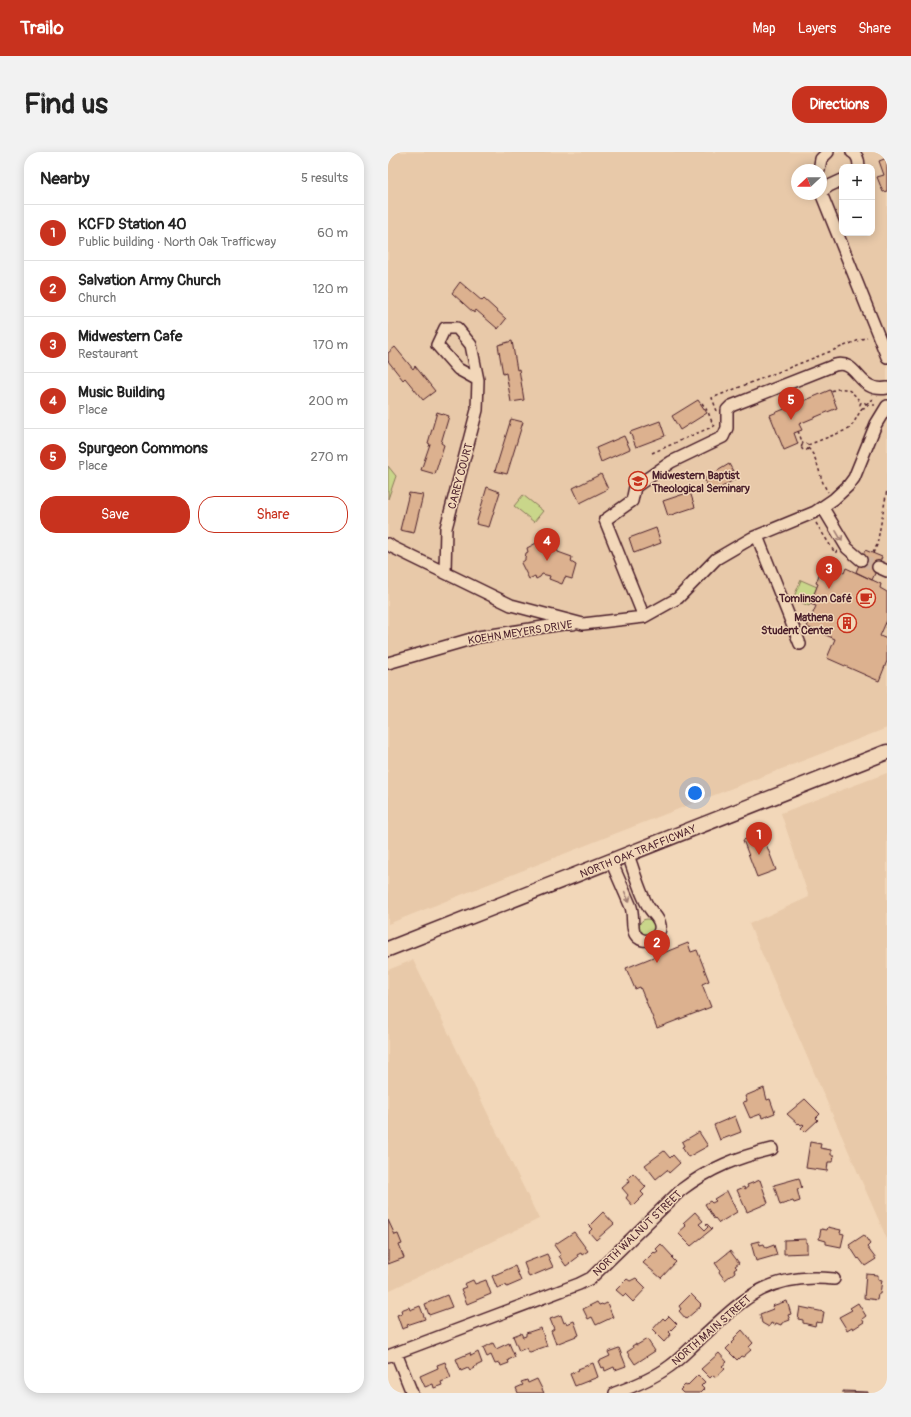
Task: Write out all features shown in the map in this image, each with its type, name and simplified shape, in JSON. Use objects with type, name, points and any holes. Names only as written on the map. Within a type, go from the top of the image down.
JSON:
[{"type":"main road","name":"NORTH OAK TRAFFICWAY","points":[[388,949],[887,752]]},
{"type":"street","points":[[820,164],[821,159],[828,152]]},
{"type":"street","points":[[852,152],[856,154],[859,164]]},
{"type":"street","points":[[827,188],[839,181]]},
{"type":"street","points":[[824,200],[887,357]]},
{"type":"street","name":"CAREY COURT","points":[[444,572],[446,528],[477,410],[478,380],[471,345],[457,328],[445,328],[437,345],[458,369],[478,380]]},
{"type":"street","points":[[644,618],[605,520],[632,501],[635,487],[677,459],[723,437],[727,428],[727,410],[731,406],[820,370],[842,364],[850,367],[867,385],[876,389],[887,388]]},
{"type":"street","points":[[389,549],[444,572],[511,605],[584,624],[644,618],[678,598],[716,559],[752,538],[823,508],[839,495],[854,478],[882,406]]},
{"type":"street","points":[[823,508],[847,548],[861,560]]},
{"type":"street","points":[[757,536],[800,644]]},
{"type":"street","name":"KOEHN MEYERS DRIVE","points":[[388,663],[478,637],[563,624],[584,624]]},
{"type":"street","points":[[611,861],[632,907],[634,914],[633,929],[635,934],[638,938],[645,941],[650,940],[659,934],[660,923],[658,917],[651,911],[646,902],[628,855]]},
{"type":"street","name":"NORTH WALNUT STREET","points":[[392,1355],[579,1284],[591,1278],[681,1190],[692,1182],[726,1163],[751,1154],[772,1149]]},
{"type":"street","name":"NORTH MAIN STREET","points":[[616,1393],[650,1379],[670,1366],[736,1306],[757,1291],[791,1279],[811,1277],[834,1279]]},
{"type":"street","points":[[392,1355],[412,1393]]},
{"type":"path","points":[[831,391],[848,389],[854,393],[861,403],[860,405],[862,408]]},
{"type":"path","points":[[798,432],[803,444],[801,446],[802,450],[806,450],[808,447],[849,429],[862,408],[865,408],[867,404],[878,396]]},
{"type":"path","points":[[861,403],[864,402],[867,404],[882,406]]},
{"type":"path","points":[[702,403],[708,412],[714,427]]},
{"type":"path","points":[[803,444],[808,447],[815,458],[822,484],[830,495]]},
{"type":"path","points":[[873,553],[877,545],[887,490]]},
{"type":"shaded area","name":"Midwestern Baptist Theological Seminary","points":[[388,152],[887,152],[887,728],[388,924]]},
{"type":"shaded area","points":[[887,773],[887,1239],[749,924],[809,897],[781,813]]},
{"type":"shaded area","points":[[413,960],[539,1219],[388,1291],[388,970]]},
{"type":"green space","points":[[388,466],[396,476],[388,499]]},
{"type":"green space","points":[[523,495],[543,511],[534,522],[514,506]]},
{"type":"green space","points":[[801,580],[817,587],[809,606],[793,599]]},
{"type":"green space","points":[[644,919],[650,919],[655,924],[653,933],[650,935],[644,935],[639,930],[639,924]]},
{"type":"building","points":[[887,158],[887,191],[883,192],[877,177],[884,175],[879,161]]},
{"type":"building","points":[[460,282],[482,301],[484,299],[506,319],[498,329],[476,310],[474,313],[452,293]]},
{"type":"building","points":[[512,341],[517,370],[519,369],[524,400],[511,402],[506,373],[503,374],[498,345]]},
{"type":"building","points":[[395,347],[413,369],[415,366],[435,391],[423,400],[405,378],[403,380],[388,361],[388,353]]},
{"type":"building","points":[[830,390],[837,408],[799,424],[802,430],[794,433],[798,444],[784,450],[770,415]]},
{"type":"building","points":[[698,400],[707,413],[680,430],[672,416]]},
{"type":"building","points":[[437,412],[449,416],[441,443],[444,445],[435,474],[421,470],[430,444],[428,443]]},
{"type":"building","points":[[511,419],[523,422],[507,474],[495,471]]},
{"type":"building","points":[[660,421],[665,436],[636,447],[630,432]]},
{"type":"building","points":[[624,436],[630,449],[601,462],[596,448]]},
{"type":"building","points":[[729,464],[737,478],[712,493],[704,479]]},
{"type":"building","points":[[601,474],[608,489],[580,503],[573,488]]},
{"type":"building","points":[[487,487],[500,492],[489,527],[476,524]]},
{"type":"building","points":[[690,492],[695,507],[668,516],[663,501]]},
{"type":"building","points":[[409,493],[423,495],[414,533],[400,530]]},
{"type":"building","points":[[656,528],[661,543],[634,553],[629,538]]},
{"type":"building","points":[[542,540],[545,546],[555,542],[558,552],[572,557],[571,562],[576,565],[572,579],[565,577],[562,584],[549,579],[550,576],[542,574],[536,579],[535,576],[529,579],[521,563],[525,560],[526,553],[528,552],[527,548]]},
{"type":"building","points":[[865,550],[882,557],[872,580],[856,572]]},
{"type":"building","name":"Mathena Student Center","points":[[826,565],[844,573],[846,568],[881,584],[880,588],[887,592],[887,620],[880,636],[887,639],[887,661],[879,681],[827,658],[835,639],[807,627],[816,606],[810,604],[818,584],[816,583],[820,572],[822,574]]},
{"type":"building","points":[[758,835],[759,838],[763,836],[776,870],[757,877],[743,840]]},
{"type":"building","points":[[688,943],[691,952],[697,950],[709,981],[702,984],[711,1007],[657,1028],[640,987],[635,989],[626,968]]},
{"type":"building","points":[[764,1088],[767,1100],[770,1099],[775,1113],[762,1118],[761,1114],[750,1118],[743,1102],[747,1101],[745,1096]]},
{"type":"building","points":[[805,1099],[820,1114],[816,1118],[818,1120],[805,1132],[801,1128],[804,1125],[803,1124],[798,1124],[787,1114]]},
{"type":"building","points":[[735,1116],[741,1132],[720,1140],[714,1125]]},
{"type":"building","points":[[699,1132],[708,1146],[688,1157],[682,1147],[684,1146],[682,1142]]},
{"type":"building","points":[[810,1142],[821,1144],[820,1148],[831,1150],[831,1155],[834,1155],[833,1162],[828,1162],[827,1171],[806,1168]]},
{"type":"building","points":[[664,1151],[670,1158],[673,1155],[680,1163],[669,1173],[667,1170],[656,1179],[645,1165]]},
{"type":"building","points":[[633,1173],[646,1187],[641,1192],[644,1195],[633,1206],[626,1198],[628,1195],[622,1188],[630,1181],[628,1178]]},
{"type":"building","points":[[799,1178],[802,1188],[797,1189],[800,1201],[794,1203],[793,1201],[780,1205],[774,1185]]},
{"type":"building","points":[[760,1180],[768,1203],[747,1212],[737,1190],[744,1187],[745,1189],[748,1187],[747,1185]]},
{"type":"building","points":[[727,1191],[737,1212],[719,1223],[715,1218],[714,1219],[705,1204],[710,1201],[712,1203],[716,1201],[714,1199]]},
{"type":"building","points":[[603,1212],[614,1224],[596,1240],[589,1232],[592,1229],[589,1226]]},
{"type":"building","points":[[695,1212],[703,1221],[699,1224],[705,1230],[708,1227],[706,1225],[707,1224],[712,1229],[691,1246],[678,1233],[686,1226],[683,1223]]},
{"type":"building","points":[[388,1220],[395,1235],[398,1234],[402,1244],[399,1245],[404,1258],[388,1264]]},
{"type":"building","points":[[828,1227],[841,1230],[840,1233],[844,1234],[841,1247],[826,1244],[826,1241],[819,1239],[821,1229],[827,1230]]},
{"type":"building","points":[[574,1232],[588,1251],[582,1255],[581,1253],[577,1255],[578,1257],[566,1266],[554,1245]]},
{"type":"building","points":[[864,1235],[870,1244],[867,1247],[876,1259],[865,1266],[859,1258],[858,1259],[849,1245]]},
{"type":"building","points":[[806,1239],[807,1253],[784,1254],[784,1240]]},
{"type":"building","points":[[759,1241],[760,1245],[764,1244],[766,1248],[774,1245],[777,1255],[756,1261],[751,1243]]},
{"type":"building","points":[[661,1244],[676,1262],[661,1278],[643,1263],[654,1252],[655,1253],[658,1251],[656,1249]]},
{"type":"building","points":[[730,1251],[739,1263],[735,1266],[737,1268],[734,1270],[735,1272],[725,1280],[715,1263]]},
{"type":"building","points":[[547,1254],[553,1267],[529,1277],[524,1263]]},
{"type":"building","points":[[515,1266],[521,1281],[507,1287],[506,1285],[497,1288],[492,1276]]},
{"type":"building","points":[[866,1274],[878,1275],[878,1279],[882,1280],[880,1294],[878,1294],[877,1300],[864,1298]]},
{"type":"building","points":[[636,1278],[646,1288],[633,1302],[625,1294],[623,1296],[616,1290],[627,1279],[630,1281]]},
{"type":"building","points":[[473,1280],[475,1284],[486,1280],[491,1294],[467,1304],[461,1289],[466,1287],[464,1284]]},
{"type":"building","points":[[691,1294],[701,1304],[701,1306],[686,1319],[679,1311],[681,1309],[679,1306]]},
{"type":"building","points":[[447,1295],[452,1307],[429,1315],[425,1304]]},
{"type":"building","points":[[787,1301],[791,1314],[788,1315],[790,1320],[782,1323],[781,1325],[771,1323],[769,1327],[762,1323],[760,1314],[773,1309],[772,1306]]},
{"type":"building","points":[[597,1302],[599,1305],[607,1303],[613,1317],[596,1325],[592,1317],[588,1319],[583,1309]]},
{"type":"building","points":[[858,1303],[866,1316],[862,1319],[864,1322],[853,1329],[852,1327],[847,1330],[839,1317],[852,1310],[850,1308]]},
{"type":"building","points":[[420,1306],[425,1319],[407,1325],[408,1327],[402,1329],[397,1315],[402,1313],[401,1310],[409,1307],[410,1310]]},
{"type":"building","points":[[800,1307],[824,1312],[822,1323],[816,1322],[815,1326],[803,1323],[803,1320],[798,1319]]},
{"type":"building","points":[[561,1315],[564,1323],[566,1322],[567,1324],[574,1321],[579,1335],[556,1344],[551,1331],[554,1329],[550,1319]]},
{"type":"building","points":[[669,1316],[677,1324],[669,1332],[671,1334],[664,1342],[653,1329],[663,1318],[665,1320]]},
{"type":"building","points":[[541,1328],[547,1346],[530,1352],[526,1348],[519,1351],[513,1336],[521,1333],[523,1337],[526,1336],[526,1333]]},
{"type":"building","points":[[742,1330],[753,1343],[749,1347],[751,1350],[737,1360],[726,1349]]},
{"type":"building","points":[[647,1339],[655,1351],[635,1364],[627,1352],[633,1348],[632,1346],[635,1344],[637,1345]]},
{"type":"building","points":[[493,1343],[496,1349],[509,1343],[515,1357],[508,1360],[509,1363],[501,1366],[500,1363],[495,1364],[491,1355],[487,1357],[483,1348]]},
{"type":"building","points":[[619,1348],[626,1366],[615,1370],[614,1367],[605,1371],[604,1367],[602,1368],[599,1361],[610,1356],[608,1352]]},
{"type":"building","points":[[478,1352],[482,1363],[470,1371],[468,1368],[461,1371],[456,1359],[470,1353],[471,1356]]},
{"type":"building","points":[[719,1353],[727,1362],[722,1366],[725,1369],[716,1377],[713,1375],[710,1378],[701,1369]]},
{"type":"building","points":[[445,1362],[451,1378],[441,1382],[442,1385],[434,1388],[433,1384],[425,1387],[420,1376],[438,1368],[437,1365]]},
{"type":"building","points":[[593,1363],[598,1377],[575,1386],[570,1374]]},
{"type":"building","points":[[698,1375],[705,1382],[701,1386],[704,1389],[700,1393],[683,1393],[680,1390],[685,1385],[687,1386]]},
{"type":"building","points":[[537,1379],[544,1393],[518,1393],[516,1388],[523,1385],[521,1382],[527,1380],[528,1383]]},
{"type":"building","points":[[843,1391],[868,1392],[868,1393],[843,1393]]},
{"type":"tunnel","points":[[861,560],[878,567]]},
{"type":"place","name":"Spurgeon Commons","points":[[791,420]]},
{"type":"place","name":"Midwestern Baptist Theological Seminary","points":[[638,481]]},
{"type":"place","name":"Music Building","points":[[547,561]]},
{"type":"place","name":"Midwestern Cafe","points":[[829,589]]},
{"type":"place","name":"Tomlinson Café","points":[[866,598]]},
{"type":"place","name":"Mathena Student Center","points":[[847,623]]},
{"type":"place","name":"KCFD Station 40","points":[[759,855]]},
{"type":"place","name":"Salvation Army Church","points":[[657,963]]}]
